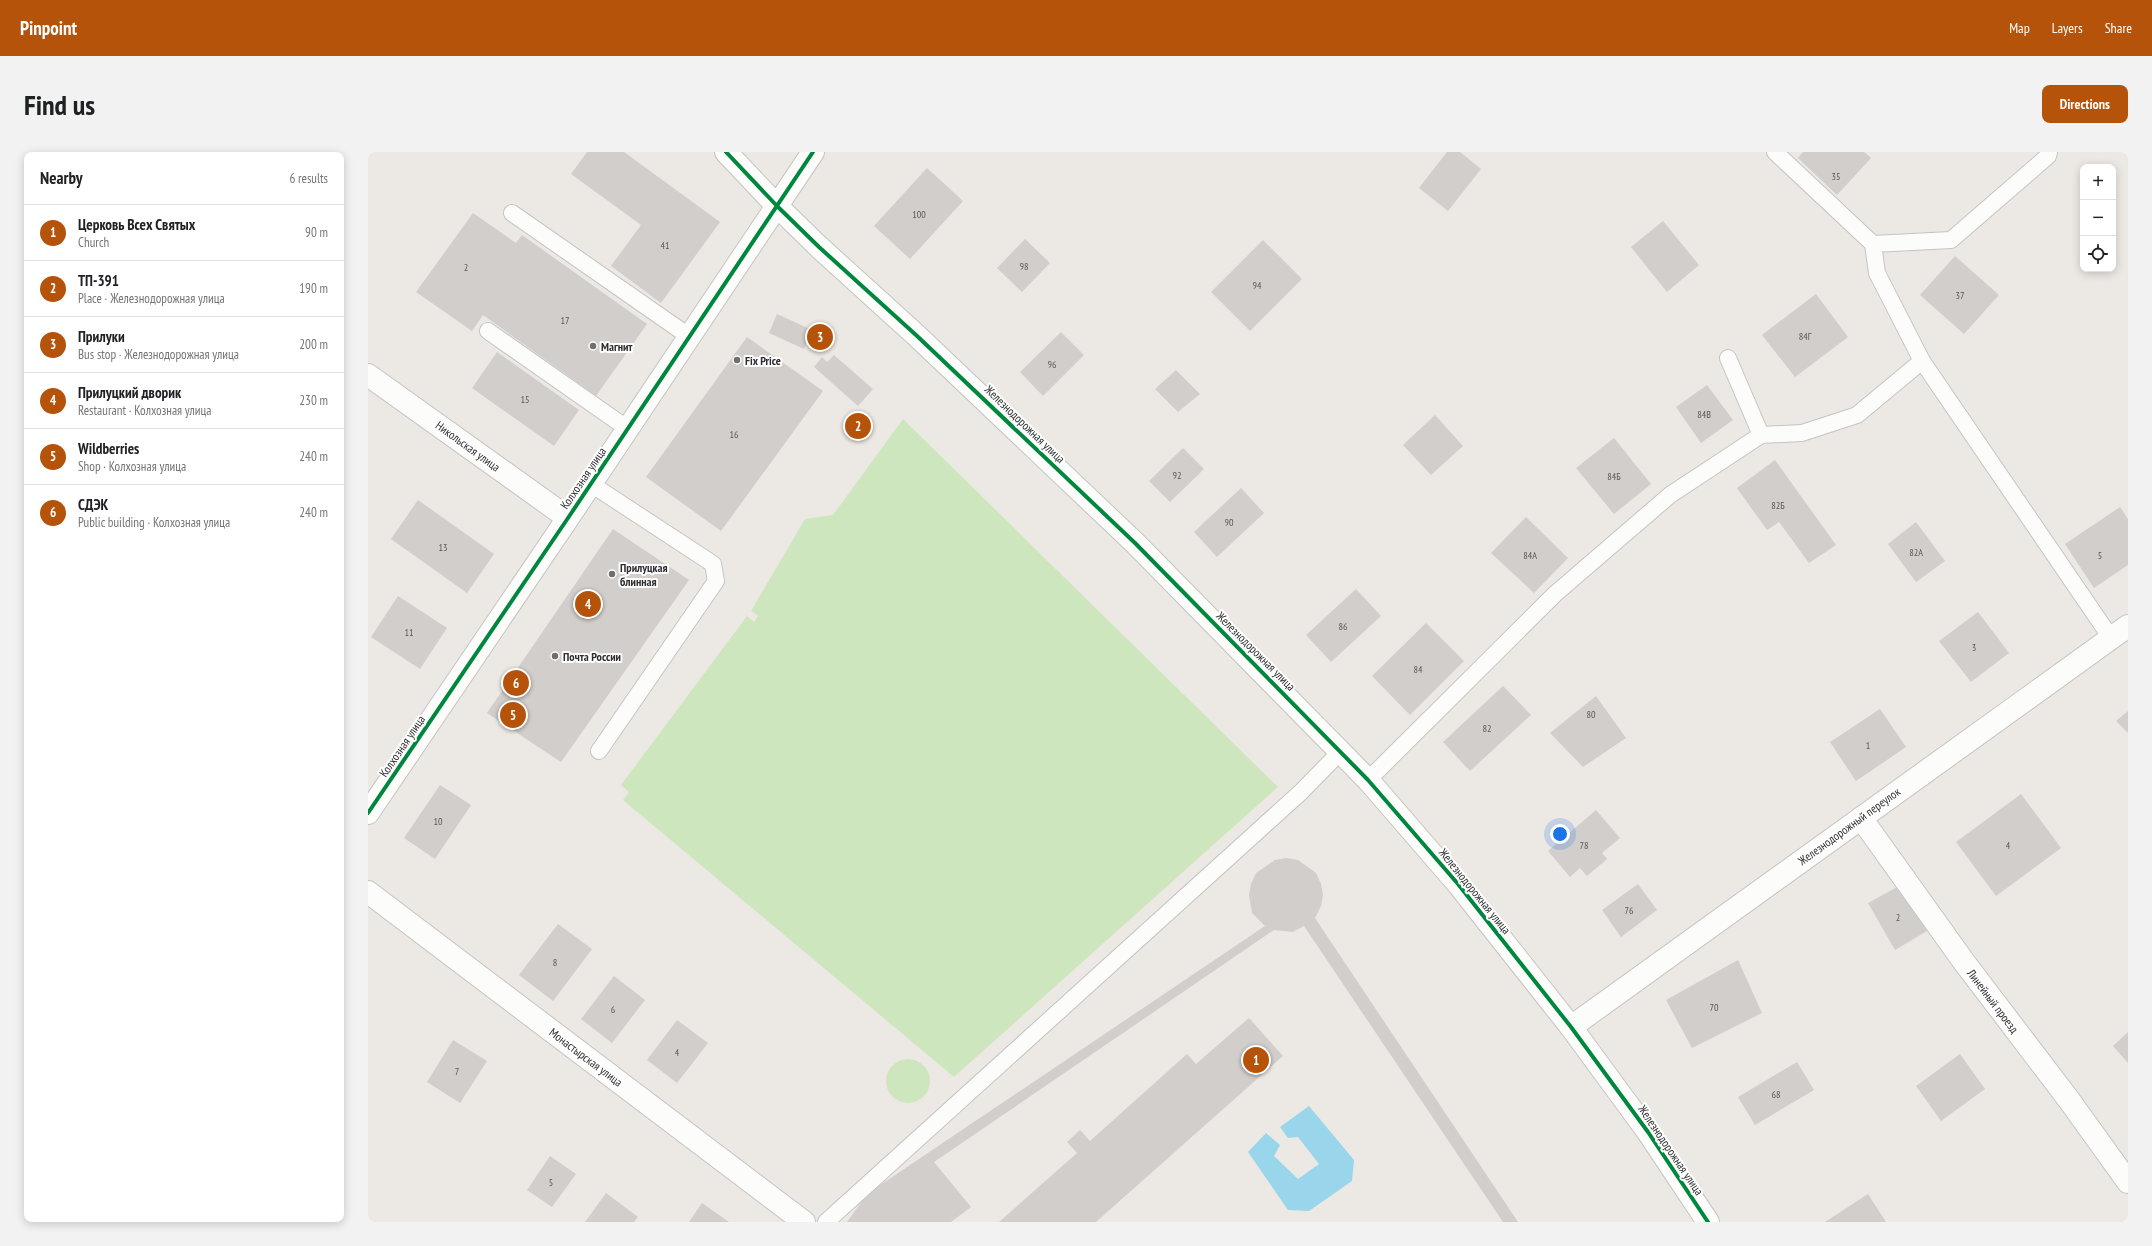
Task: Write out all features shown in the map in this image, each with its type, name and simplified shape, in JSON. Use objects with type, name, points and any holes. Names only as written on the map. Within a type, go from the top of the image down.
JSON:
[{"type":"street","name":"Железнодорожная улица","points":[[726,152],[777,206],[916,335],[1135,543],[1368,780],[1458,884],[1571,1027],[1648,1132],[1708,1222]]},
{"type":"street","name":"Колхозная улица","points":[[368,813],[690,337],[813,152]]},
{"type":"street","name":"Никольская улица","points":[[368,374],[568,518]]},
{"type":"street","name":"Железнодорожный переулок","points":[[1571,1027],[2120,632]]},
{"type":"street","name":"Линейный проезд","points":[[1861,818],[1964,962],[2069,1100],[2128,1182]]},
{"type":"street","name":"Монастырская улица","points":[[368,892],[804,1222]]},
{"type":"lane","points":[[1775,152],[1873,244],[1877,273],[1922,361],[2120,632]]},
{"type":"lane","points":[[1873,244],[1951,240],[2048,156],[2049,152]]},
{"type":"lane","points":[[512,213],[690,337]]},
{"type":"lane","points":[[488,331],[628,429]]},
{"type":"lane","points":[[1728,358],[1761,435]]},
{"type":"lane","points":[[1368,780],[1555,594],[1670,495],[1761,435],[1802,433],[1857,415],[1922,361]]},
{"type":"lane","points":[[591,484],[712,564],[716,581],[599,752]]},
{"type":"lane","points":[[826,1222],[1301,792],[1341,751]]},
{"type":"green space","points":[[903,419],[1278,787],[954,1077],[623,800],[629,792],[621,785],[747,616],[754,622],[758,616],[751,611],[805,519],[833,515]]},
{"type":"green space","points":[[904,1059],[912,1059],[924,1065],[930,1077],[930,1085],[924,1097],[912,1103],[904,1103],[892,1097],[886,1085],[886,1077],[892,1065]]},
{"type":"water","points":[[1309,1106],[1354,1160],[1352,1181],[1309,1211],[1288,1210],[1248,1152],[1266,1133],[1280,1145],[1274,1156],[1298,1179],[1319,1164],[1298,1137],[1288,1138],[1280,1127]]},
{"type":"building","points":[[587,152],[624,152],[720,222],[661,303],[611,266],[641,225],[571,174]]},
{"type":"building","points":[[1447,152],[1460,152],[1481,169],[1448,211],[1419,188]]},
{"type":"building","points":[[1803,152],[1864,152],[1871,158],[1837,195],[1798,158]]},
{"type":"building","points":[[927,168],[963,201],[910,259],[874,226]]},
{"type":"building","points":[[473,213],[516,243],[522,235],[647,324],[596,396],[483,315],[472,331],[416,292]]},
{"type":"building","points":[[1663,221],[1699,265],[1667,292],[1631,247]]},
{"type":"building","points":[[1025,239],[1050,263],[1022,292],[997,268]]},
{"type":"building","points":[[1263,240],[1302,279],[1250,331],[1211,292]]},
{"type":"building","points":[[1955,256],[1999,295],[1964,334],[1920,295]]},
{"type":"building","points":[[1816,294],[1848,337],[1795,377],[1762,335]]},
{"type":"building","points":[[777,314],[812,330],[804,349],[769,333]]},
{"type":"building","points":[[1061,332],[1084,355],[1043,396],[1020,372]]},
{"type":"building","points":[[747,337],[823,391],[721,531],[646,477]]},
{"type":"building","points":[[497,352],[579,410],[554,446],[472,388]]},
{"type":"building","points":[[834,355],[873,389],[858,406],[814,367],[822,357],[827,362]]},
{"type":"building","points":[[1176,370],[1200,394],[1178,412],[1155,389]]},
{"type":"building","points":[[1707,385],[1733,420],[1701,443],[1676,407]]},
{"type":"building","points":[[1435,415],[1463,446],[1431,475],[1403,445]]},
{"type":"building","points":[[859,418],[867,427],[858,434],[850,425]]},
{"type":"building","points":[[1614,438],[1651,484],[1614,514],[1576,468]]},
{"type":"building","points":[[1183,448],[1204,469],[1170,502],[1149,481]]},
{"type":"building","points":[[1775,460],[1836,545],[1809,563],[1779,522],[1767,530],[1737,488]]},
{"type":"building","points":[[1241,488],[1264,513],[1217,557],[1194,532]]},
{"type":"building","points":[[418,500],[494,554],[467,593],[391,539]]},
{"type":"building","points":[[2120,507],[2128,519],[2128,565],[2094,588],[2065,544]]},
{"type":"building","points":[[1526,517],[1568,558],[1534,593],[1491,553]]},
{"type":"building","points":[[1916,522],[1945,561],[1916,582],[1888,544]]},
{"type":"building","points":[[613,529],[689,580],[561,762],[487,713]]},
{"type":"building","points":[[1356,589],[1381,616],[1331,662],[1306,635]]},
{"type":"building","points":[[398,596],[447,628],[420,669],[371,637]]},
{"type":"building","points":[[1978,612],[2009,653],[1971,682],[1939,641]]},
{"type":"building","points":[[1426,623],[1464,661],[1410,715],[1372,676]]},
{"type":"building","points":[[1503,686],[1531,715],[1470,771],[1443,742]]},
{"type":"building","points":[[1596,696],[1626,738],[1583,767],[1550,733]]},
{"type":"building","points":[[1880,709],[1906,747],[1856,781],[1830,742]]},
{"type":"building","points":[[2128,711],[2128,733],[2116,721]]},
{"type":"building","points":[[440,785],[471,805],[435,859],[404,838]]},
{"type":"building","points":[[2021,794],[2061,848],[1996,896],[1956,842]]},
{"type":"building","points":[[1596,810],[1620,838],[1602,853],[1607,859],[1587,876],[1580,868],[1570,877],[1548,851]]},
{"type":"building","points":[[1286,858],[1298,860],[1316,873],[1321,884],[1323,895],[1321,906],[1315,918],[1518,1222],[1503,1222],[1304,926],[1293,932],[1274,930],[934,1162],[971,1207],[951,1222],[847,1222],[867,1194],[1265,926],[1252,913],[1249,895],[1251,884],[1256,873],[1275,860]]},
{"type":"building","points":[[1638,884],[1657,910],[1621,937],[1602,910]]},
{"type":"building","points":[[1901,885],[1927,931],[1895,950],[1868,903]]},
{"type":"building","points":[[558,924],[592,949],[553,1001],[519,975]]},
{"type":"building","points":[[1738,960],[1762,1013],[1692,1048],[1666,1000]]},
{"type":"building","points":[[614,976],[645,1000],[612,1043],[581,1019]]},
{"type":"building","points":[[1249,1018],[1283,1056],[1096,1222],[999,1222],[1077,1153],[1067,1142],[1080,1130],[1090,1141],[1187,1054],[1196,1064]]},
{"type":"building","points":[[677,1020],[708,1043],[677,1083],[647,1060]]},
{"type":"building","points":[[2128,1032],[2128,1063],[2113,1046]]},
{"type":"building","points":[[453,1040],[487,1061],[460,1103],[427,1082]]},
{"type":"building","points":[[1960,1054],[1985,1089],[1941,1121],[1916,1086]]},
{"type":"building","points":[[1797,1062],[1814,1090],[1755,1125],[1738,1097]]},
{"type":"building","points":[[550,1156],[576,1174],[552,1207],[527,1190]]},
{"type":"building","points":[[606,1193],[638,1217],[634,1222],[585,1222]]},
{"type":"building","points":[[1868,1194],[1886,1222],[1825,1222]]},
{"type":"building","points":[[702,1203],[729,1222],[689,1222]]},
{"type":"cycle path","points":[[726,152],[777,206],[819,247],[916,335],[1135,543],[1368,780],[1458,884],[1571,1027],[1648,1132],[1708,1222]]},
{"type":"cycle path","points":[[368,813],[813,152]]},
{"type":"place","name":"Прилуки","points":[[820,337]]},
{"type":"place","name":"Магнит","points":[[593,346]]},
{"type":"place","name":"Fix Price","points":[[737,360]]},
{"type":"place","name":"ТП-391","points":[[858,426]]},
{"type":"place","name":"Прилуцкая блинная","points":[[612,574]]},
{"type":"place","name":"Прилуцкий дворик","points":[[588,604]]},
{"type":"place","name":"Почта России","points":[[555,656]]},
{"type":"place","name":"СДЭК","points":[[516,683]]},
{"type":"place","name":"Wildberries","points":[[513,715]]},
{"type":"place","name":"Церковь Всех Святых","points":[[1256,1060]]}]
